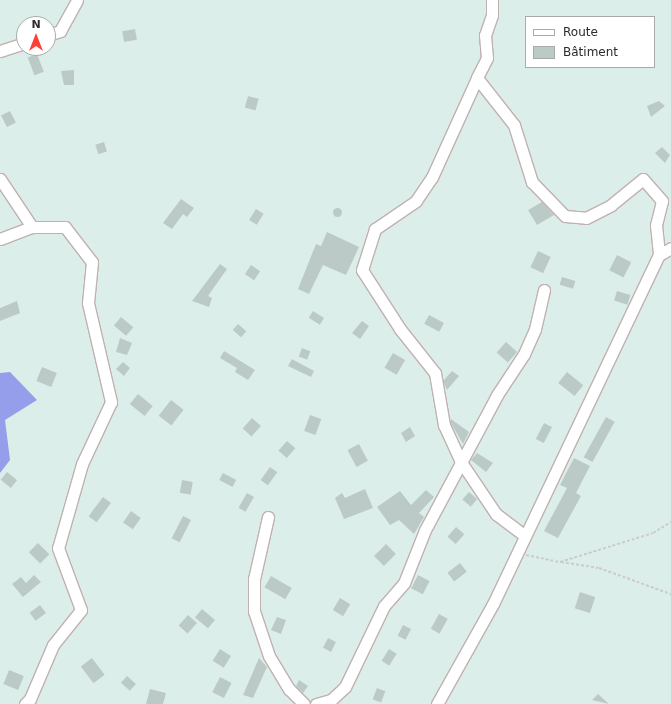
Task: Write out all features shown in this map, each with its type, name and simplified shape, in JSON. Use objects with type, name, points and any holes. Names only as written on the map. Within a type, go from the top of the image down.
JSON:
[{"type":"street","points":[[56,32],[60,31],[77,0]]},
{"type":"street","points":[[492,0],[485,35],[487,58],[432,178],[416,201],[375,229],[362,270],[400,330],[435,373],[444,425],[462,462],[496,514],[524,535]]},
{"type":"street","points":[[0,51],[16,46]]},
{"type":"street","points":[[477,78],[514,125],[532,182],[565,216],[586,218],[611,205],[643,179],[662,201],[656,225],[660,255]]},
{"type":"street","points":[[0,179],[32,227]]},
{"type":"street","points":[[0,238],[32,227],[65,227],[92,262],[88,303],[111,402],[82,464],[58,548],[81,610],[53,645],[30,699],[25,704]]},
{"type":"street","points":[[437,704],[517,554],[524,535],[660,255],[671,248]]},
{"type":"street","points":[[316,704],[332,700],[345,687],[384,606],[404,583],[425,530],[524,354],[535,329],[544,290]]},
{"type":"street","points":[[268,517],[254,579],[254,611],[269,656],[304,704]]},
{"type":"path","points":[[560,562],[652,534],[671,522]]},
{"type":"path","points":[[517,554],[599,568],[671,594]]},
{"type":"shaded area","points":[[10,372],[37,400],[5,420],[10,460],[0,473],[0,373]]},
{"type":"building","points":[[135,29],[137,40],[124,42],[122,31]]},
{"type":"building","points":[[38,56],[44,72],[34,75],[28,58]]},
{"type":"building","points":[[74,70],[74,85],[64,85],[61,71]]},
{"type":"building","points":[[248,96],[259,99],[256,110],[245,108]]},
{"type":"building","points":[[659,101],[665,106],[651,117],[647,106]]},
{"type":"building","points":[[10,111],[16,123],[7,127],[1,116]]},
{"type":"building","points":[[104,142],[107,152],[98,154],[95,145]]},
{"type":"building","points":[[662,147],[670,155],[665,163],[655,153]]},
{"type":"building","points":[[181,199],[194,208],[187,217],[183,214],[172,229],[163,223]]},
{"type":"building","points":[[542,202],[554,215],[537,225],[528,210]]},
{"type":"building","points":[[335,208],[339,208],[341,212],[339,216],[335,216],[333,214],[333,210]]},
{"type":"building","points":[[256,209],[264,214],[257,225],[249,220]]},
{"type":"building","points":[[327,232],[359,247],[346,275],[323,265],[309,294],[298,289],[316,244],[321,246]]},
{"type":"building","points":[[538,251],[551,257],[543,273],[530,267]]},
{"type":"building","points":[[617,255],[631,262],[624,277],[609,270]]},
{"type":"building","points":[[220,264],[227,269],[208,296],[212,298],[209,307],[192,301]]},
{"type":"building","points":[[251,265],[260,271],[254,280],[245,274]]},
{"type":"building","points":[[562,277],[575,281],[573,289],[560,285]]},
{"type":"building","points":[[617,291],[630,295],[627,305],[614,301]]},
{"type":"building","points":[[17,301],[20,313],[0,321],[0,308]]},
{"type":"building","points":[[313,311],[324,318],[320,325],[309,318]]},
{"type":"building","points":[[429,315],[444,323],[439,332],[424,324]]},
{"type":"building","points":[[121,317],[133,327],[126,336],[114,325]]},
{"type":"building","points":[[362,321],[369,326],[360,339],[352,333]]},
{"type":"building","points":[[238,324],[246,331],[241,337],[233,330]]},
{"type":"building","points":[[120,338],[132,343],[127,355],[116,352]]},
{"type":"building","points":[[506,342],[517,352],[508,362],[497,352]]},
{"type":"building","points":[[302,348],[310,351],[307,360],[299,356]]},
{"type":"building","points":[[224,351],[255,370],[248,380],[235,372],[237,368],[220,358]]},
{"type":"building","points":[[393,353],[405,360],[397,375],[384,368]]},
{"type":"building","points":[[292,359],[314,371],[311,377],[288,366]]},
{"type":"building","points":[[123,362],[130,368],[124,376],[116,369]]},
{"type":"building","points":[[42,367],[57,373],[51,387],[36,381]]},
{"type":"building","points":[[452,371],[459,376],[447,390],[443,381]]},
{"type":"building","points":[[567,372],[583,385],[575,396],[558,383]]},
{"type":"building","points":[[138,394],[153,406],[145,416],[130,404]]},
{"type":"building","points":[[171,400],[184,410],[171,426],[159,416]]},
{"type":"building","points":[[310,415],[321,419],[315,435],[304,431]]},
{"type":"building","points":[[606,417],[615,422],[592,462],[584,457]]},
{"type":"building","points":[[252,418],[261,426],[252,436],[243,428]]},
{"type":"building","points":[[451,419],[469,432],[463,444],[451,423]]},
{"type":"building","points":[[544,423],[552,427],[544,443],[536,439]]},
{"type":"building","points":[[410,427],[415,436],[406,442],[401,433]]},
{"type":"building","points":[[287,441],[295,448],[287,458],[278,451]]},
{"type":"building","points":[[359,444],[368,461],[356,467],[348,450]]},
{"type":"building","points":[[477,453],[493,463],[486,472],[471,460]]},
{"type":"building","points":[[574,458],[590,466],[576,493],[581,496],[558,538],[544,531],[567,488],[560,485]]},
{"type":"building","points":[[270,467],[277,472],[268,485],[261,480]]},
{"type":"building","points":[[7,472],[17,480],[11,488],[1,480]]},
{"type":"building","points":[[223,473],[236,480],[232,487],[219,480]]},
{"type":"building","points":[[182,480],[193,482],[191,495],[180,493]]},
{"type":"building","points":[[365,489],[373,508],[344,519],[335,498],[342,493],[345,498]]},
{"type":"building","points":[[426,490],[434,497],[419,513],[424,517],[414,534],[399,520],[390,525],[377,507],[400,491],[411,505]]},
{"type":"building","points":[[469,492],[477,499],[471,507],[462,500]]},
{"type":"building","points":[[247,493],[254,497],[245,512],[238,508]]},
{"type":"building","points":[[103,497],[111,503],[97,522],[89,516]]},
{"type":"building","points":[[131,511],[141,518],[133,529],[123,522]]},
{"type":"building","points":[[183,516],[191,520],[180,542],[172,538]]},
{"type":"building","points":[[456,527],[464,534],[456,544],[447,537]]},
{"type":"building","points":[[38,543],[49,554],[40,564],[29,552]]},
{"type":"building","points":[[386,544],[396,554],[384,566],[374,556]]},
{"type":"building","points":[[460,563],[467,572],[454,582],[447,573]]},
{"type":"building","points":[[34,575],[41,582],[23,597],[12,584],[21,577],[26,583]]},
{"type":"building","points":[[418,575],[430,581],[423,594],[411,588]]},
{"type":"building","points":[[271,576],[292,588],[285,599],[264,587]]},
{"type":"building","points":[[580,592],[595,597],[590,613],[575,608]]},
{"type":"building","points":[[340,598],[350,604],[343,616],[333,610]]},
{"type":"building","points":[[40,605],[46,613],[36,621],[30,613]]},
{"type":"building","points":[[202,609],[215,620],[208,628],[195,617]]},
{"type":"building","points":[[439,614],[448,619],[440,634],[431,629]]},
{"type":"building","points":[[188,615],[197,623],[188,633],[179,625]]},
{"type":"building","points":[[277,617],[286,620],[281,634],[271,630]]},
{"type":"building","points":[[403,625],[411,629],[406,640],[398,636]]},
{"type":"building","points":[[328,638],[336,642],[331,652],[323,648]]},
{"type":"building","points":[[220,649],[231,656],[224,668],[213,661]]},
{"type":"building","points":[[389,649],[397,654],[389,666],[382,661]]},
{"type":"building","points":[[92,658],[105,675],[93,683],[81,666]]},
{"type":"building","points":[[259,658],[267,667],[253,698],[243,695]]},
{"type":"building","points":[[9,670],[24,676],[18,690],[3,684]]},
{"type":"building","points":[[127,676],[136,684],[130,691],[121,683]]},
{"type":"building","points":[[220,677],[232,683],[224,698],[212,692]]},
{"type":"building","points":[[299,680],[308,686],[303,693],[296,686]]},
{"type":"building","points":[[377,688],[385,691],[381,702],[373,699]]},
{"type":"building","points":[[150,689],[166,693],[163,704],[146,704]]},
{"type":"building","points":[[598,694],[609,704],[592,700]]}]
